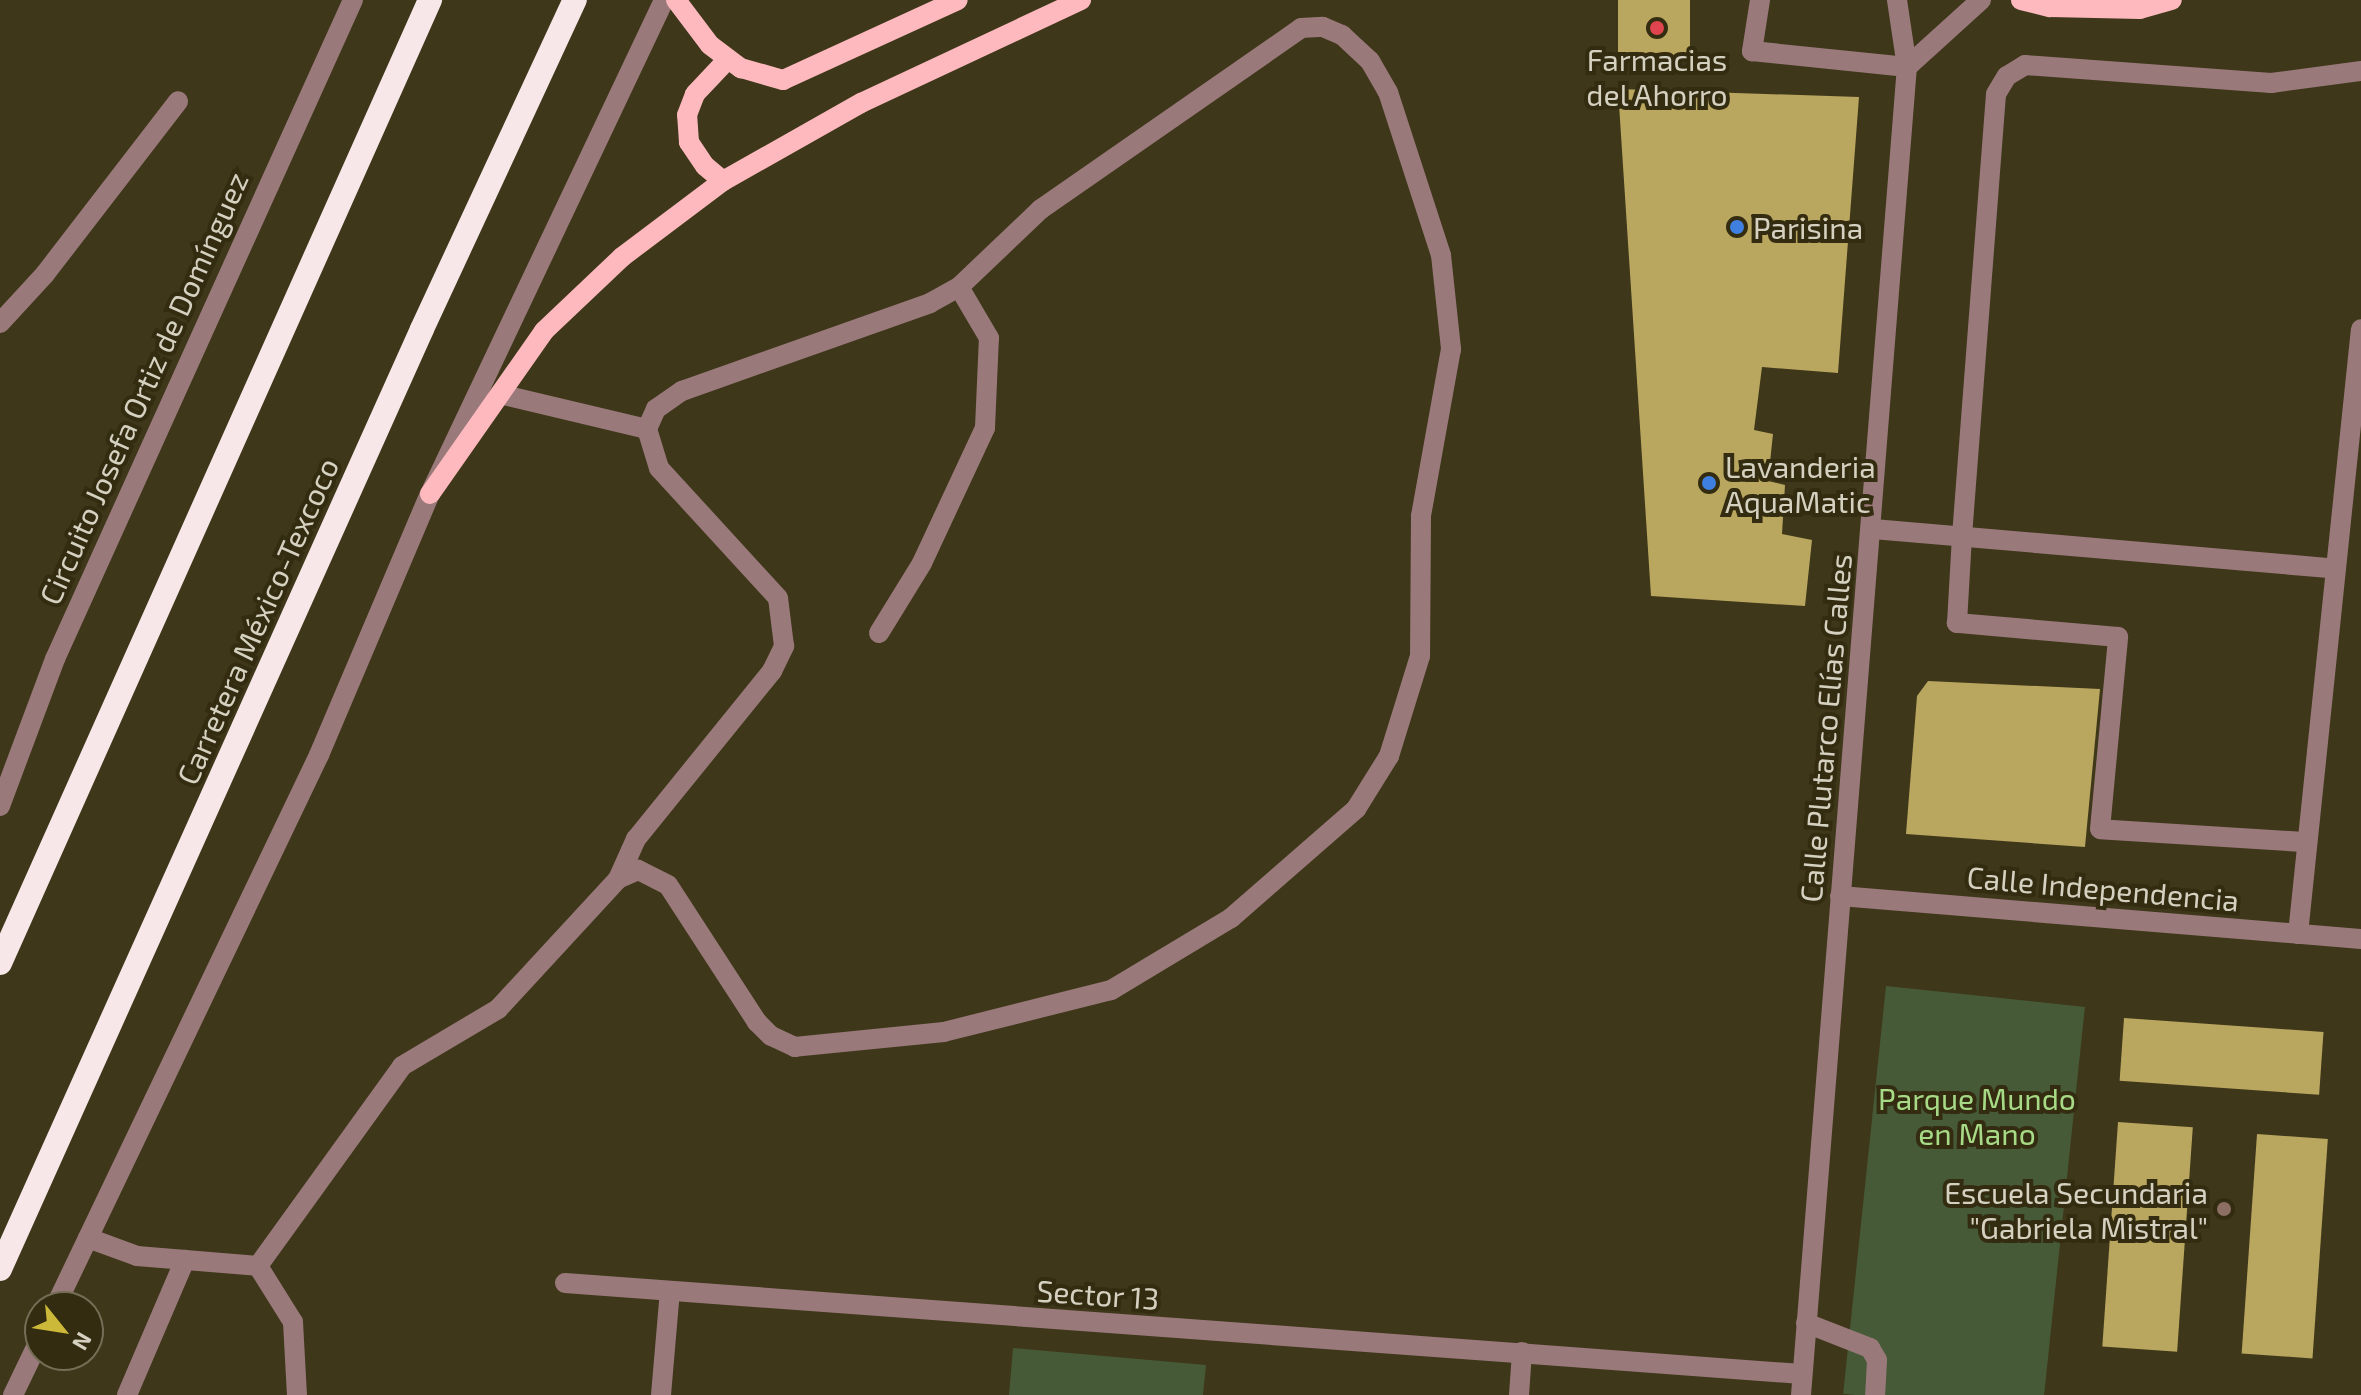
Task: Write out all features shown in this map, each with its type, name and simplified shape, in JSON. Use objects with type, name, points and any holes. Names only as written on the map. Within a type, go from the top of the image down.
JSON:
[{"type":"highway","points":[[0,963],[430,0]]},
{"type":"highway","name":"Carretera México-Texcoco","points":[[0,1269],[575,0]]},
{"type":"main road","points":[[676,0],[710,45],[728,59],[741,68],[783,80],[958,0]]},
{"type":"main road","points":[[430,494],[544,331],[622,257],[723,181],[861,103],[1081,0]]},
{"type":"main road","points":[[2021,0],[2050,7],[2140,9],[2172,0]]},
{"type":"main road","points":[[723,181],[705,166],[689,142],[687,115],[695,94],[728,59]]},
{"type":"street","name":"Circuito Josefa Ortiz de Domínguez","points":[[0,806],[55,659],[353,0]]},
{"type":"street","points":[[63,1291],[319,755],[430,494],[664,0]]},
{"type":"street","points":[[1760,0],[1752,51],[1907,67],[1981,0]]},
{"type":"street","name":"Calle Plutarco Elías Calles","points":[[1801,1395],[1840,896],[1873,529],[1907,67],[1897,0]]},
{"type":"street","points":[[258,1266],[402,1066],[498,1009],[618,879],[636,839],[772,671],[784,646],[778,598],[659,468],[647,429],[656,409],[682,391],[930,303],[959,287],[1041,209],[1301,28],[1323,27],[1342,35],[1370,61],[1388,92],[1441,255],[1451,349],[1421,516],[1420,656],[1389,756],[1356,809],[1231,918],[1111,990],[944,1032],[795,1047],[771,1036],[668,885],[638,870],[618,879]]},
{"type":"street","points":[[2304,842],[2100,829],[2118,637],[1957,623],[1962,536],[1996,94],[2007,76],[2025,65],[2271,83],[2361,71]]},
{"type":"street","points":[[0,323],[45,274],[178,101]]},
{"type":"street","points":[[879,633],[922,563],[985,428],[989,338],[959,287]]},
{"type":"street","points":[[2298,934],[2304,842],[2361,329]]},
{"type":"street","points":[[500,394],[647,429]]},
{"type":"street","points":[[1873,529],[2335,569]]},
{"type":"street","name":"Calle Independencia","points":[[1840,896],[2361,939]]},
{"type":"street","points":[[88,1238],[137,1256],[258,1266]]},
{"type":"street","points":[[127,1395],[185,1260]]},
{"type":"street","points":[[258,1266],[293,1322],[297,1395]]},
{"type":"street","name":"Sector 13","points":[[565,1283],[1802,1374]]},
{"type":"street","points":[[661,1395],[670,1291]]},
{"type":"street","points":[[1806,1323],[1870,1348],[1877,1360],[1875,1395]]},
{"type":"street","points":[[1519,1395],[1522,1352]]},
{"type":"street","points":[[13,1395],[25,1371]]},
{"type":"green space","name":"Parque Mundo en Mano","points":[[1886,986],[2085,1007],[2044,1395],[1843,1394]]},
{"type":"green space","points":[[1013,1348],[1206,1365],[1203,1395],[1009,1395]]},
{"type":"building","name":"Farmacias del Ahorro","points":[[1618,0],[1690,0],[1690,58],[1618,58]]},
{"type":"building","name":"Parisina","points":[[1618,89],[1859,97],[1838,373],[1762,367],[1754,430],[1773,434],[1768,481],[1785,485],[1782,534],[1812,540],[1805,606],[1651,596]]},
{"type":"building","points":[[1928,681],[2100,689],[2085,847],[1906,834],[1917,696]]},
{"type":"building","points":[[2124,1018],[2324,1032],[2319,1095],[2120,1081]]},
{"type":"building","points":[[2118,1122],[2193,1127],[2177,1352],[2102,1346]]},
{"type":"building","points":[[2257,1134],[2328,1139],[2312,1358],[2242,1353]]},
{"type":"place","name":"Farmacias del Ahorro","points":[[1657,28]]},
{"type":"place","name":"Parisina","points":[[1737,227]]},
{"type":"place","name":"Lavanderia AquaMatic","points":[[1709,483]]},
{"type":"place","name":"Escuela Secundaria \"Gabriela Mistral\"","points":[[2224,1209]]}]
